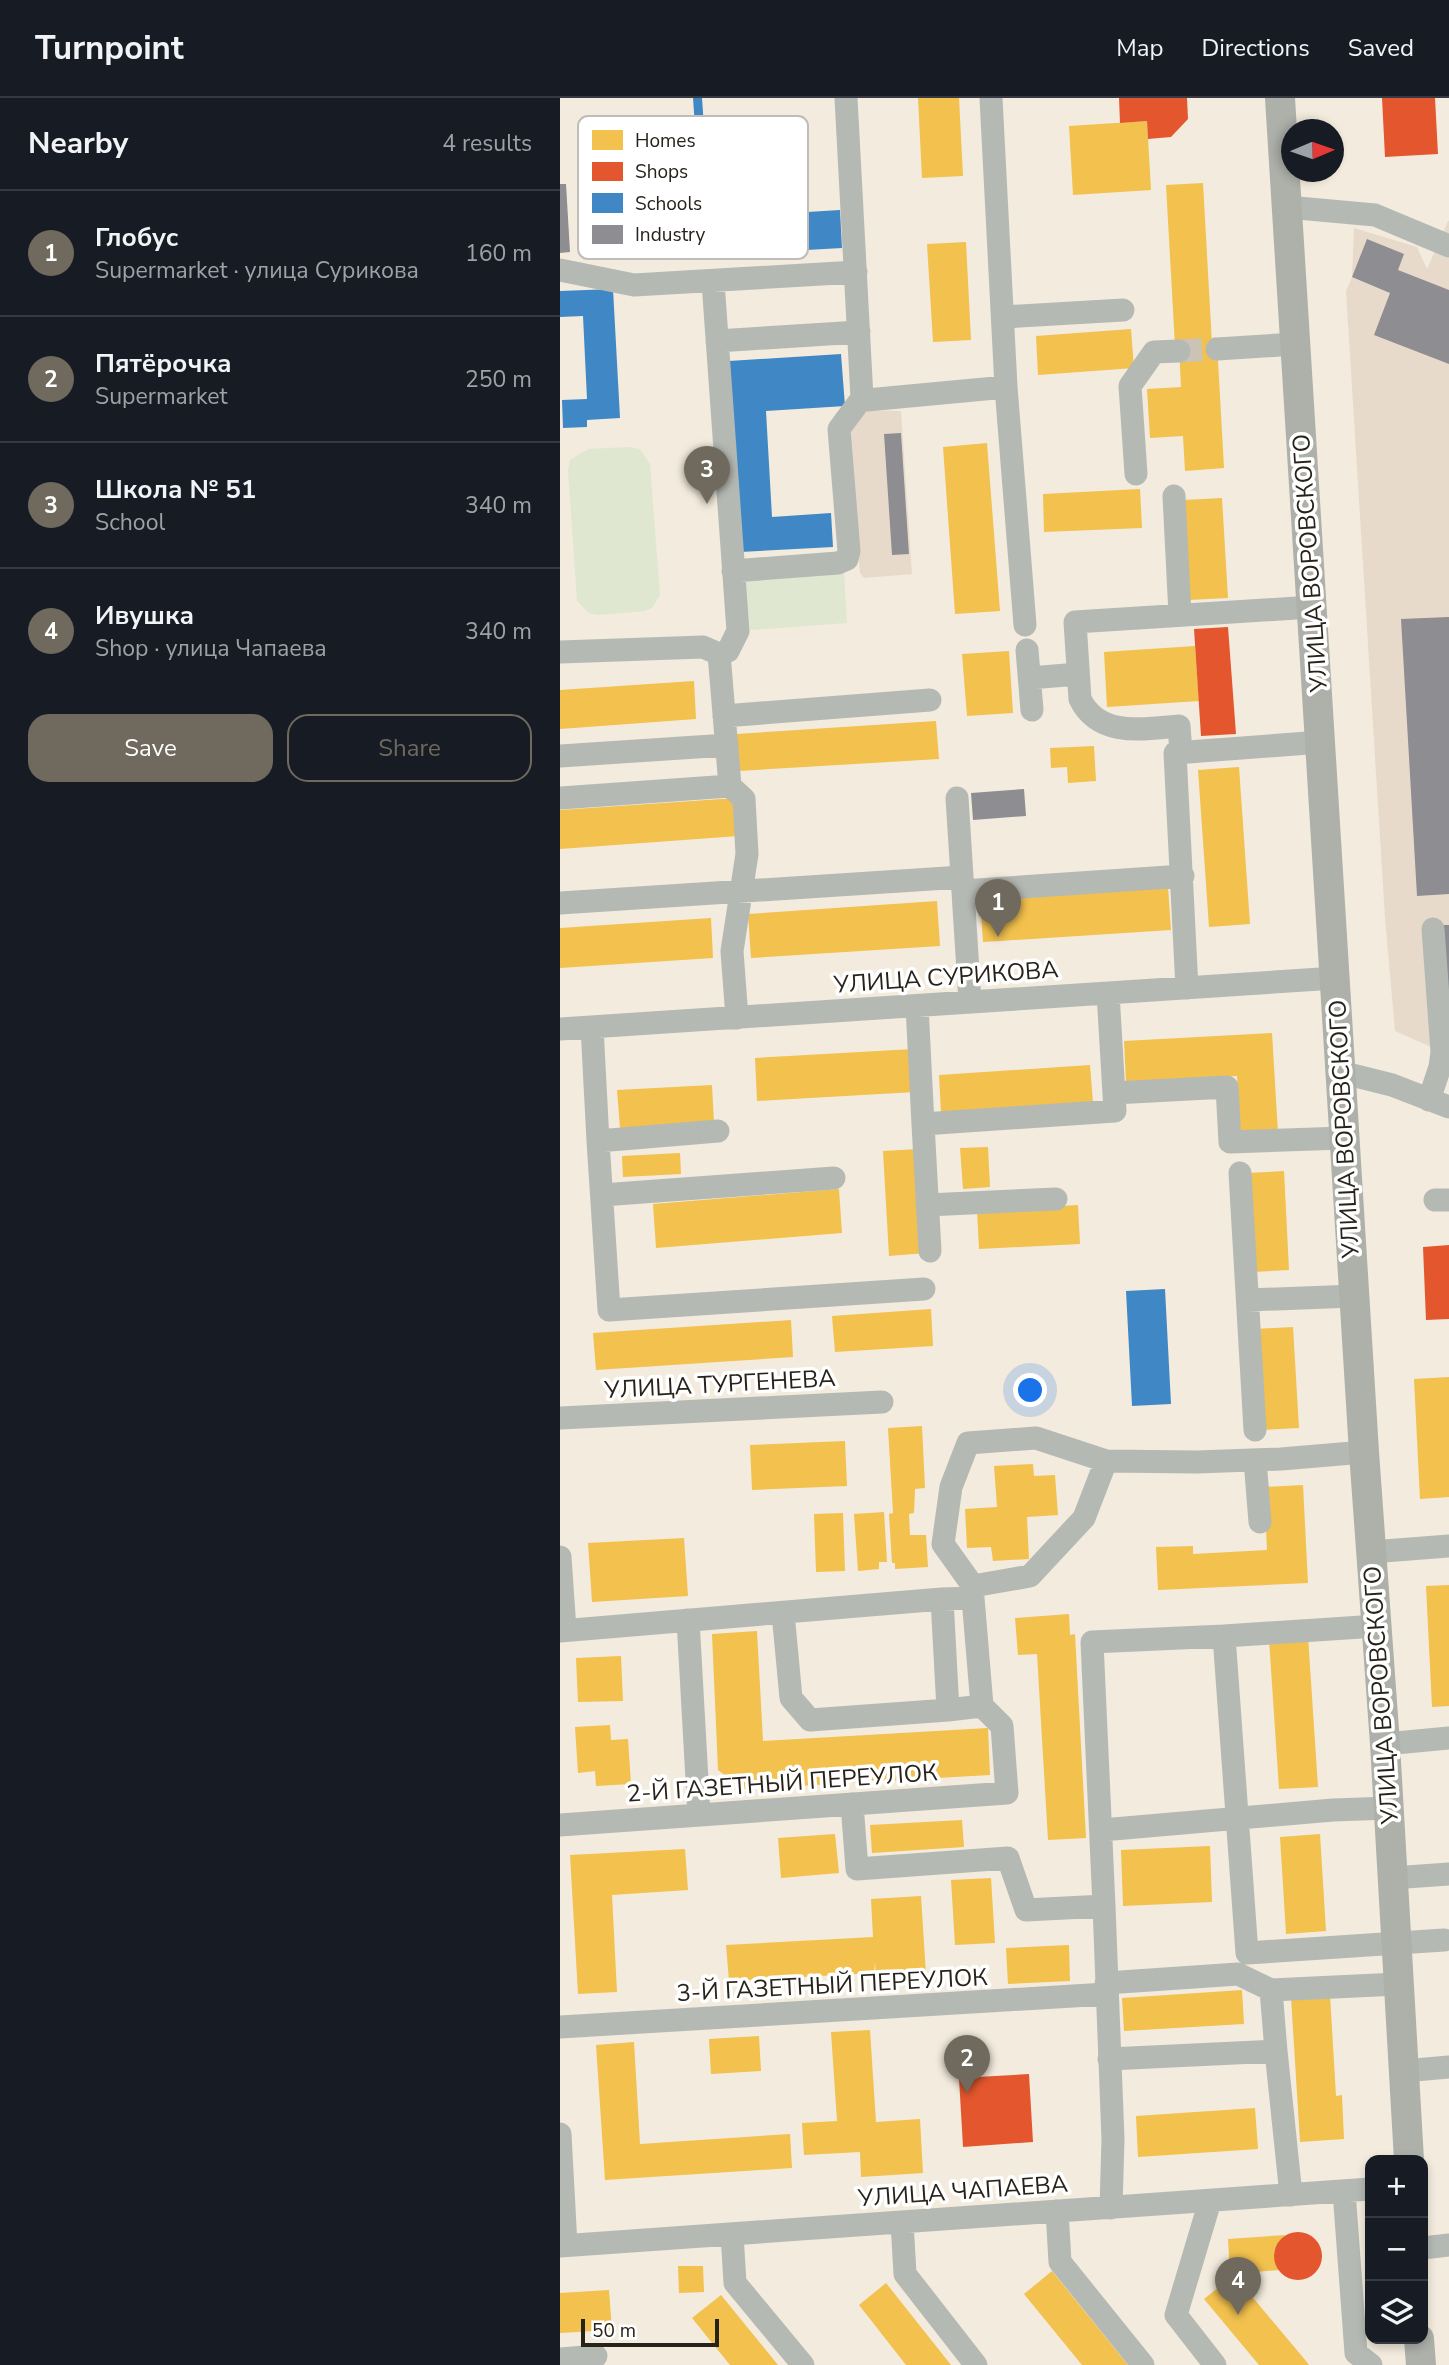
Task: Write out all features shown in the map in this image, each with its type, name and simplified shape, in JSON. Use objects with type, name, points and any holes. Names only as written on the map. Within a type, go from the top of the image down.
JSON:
[{"type":"main road","name":"УЛИЦА ВОРОВСКОГО","points":[[1280,98],[1409,2155]]},
{"type":"main road","points":[[1420,2344],[1422,2365]]},
{"type":"street","points":[[733,571],[838,563],[847,559],[849,551],[839,429],[862,398],[846,98]]},
{"type":"street","points":[[991,98],[1006,387],[1025,625]]},
{"type":"street","points":[[1287,207],[1375,215],[1449,246]]},
{"type":"street","points":[[560,270],[634,285],[856,272]]},
{"type":"street","points":[[560,652],[703,647],[719,654],[728,651],[738,632],[713,282]]},
{"type":"street","points":[[1003,317],[1123,310]]},
{"type":"street","points":[[717,341],[859,332]]},
{"type":"street","points":[[1217,349],[1296,344]]},
{"type":"street","points":[[1136,474],[1130,386],[1154,352],[1179,351]]},
{"type":"street","points":[[862,398],[867,400],[1006,387]]},
{"type":"street","points":[[1174,496],[1181,615]]},
{"type":"street","points":[[1181,753],[1180,726],[1113,728],[1084,708],[1080,699],[1075,622],[1312,607]]},
{"type":"street","points":[[1027,650],[1032,710]]},
{"type":"street","points":[[719,654],[730,786],[744,799],[747,854],[732,951],[737,1018]]},
{"type":"street","points":[[1030,678],[1078,674]]},
{"type":"street","points":[[724,716],[930,700]]},
{"type":"street","points":[[1187,988],[1175,754],[1321,742]]},
{"type":"street","points":[[560,756],[727,745]]},
{"type":"street","points":[[560,798],[730,786]]},
{"type":"street","points":[[957,798],[970,1002]]},
{"type":"street","points":[[560,903],[741,891],[1183,876]]},
{"type":"street","points":[[1340,1072],[1392,1085],[1439,1103],[1442,1052],[1433,929]]},
{"type":"street","name":"УЛИЦА СУРИКОВА","points":[[560,1029],[1336,978]]},
{"type":"street","points":[[923,1124],[1115,1111],[1108,993]]},
{"type":"street","points":[[917,1006],[930,1251]]},
{"type":"street","points":[[592,1027],[609,1310],[924,1289]]},
{"type":"street","points":[[1114,1093],[1227,1087],[1230,1142],[1344,1138]]},
{"type":"street","points":[[598,1141],[718,1131]]},
{"type":"street","points":[[1240,1173],[1255,1430]]},
{"type":"street","points":[[602,1195],[834,1178]]},
{"type":"street","points":[[928,1205],[1056,1199]]},
{"type":"street","points":[[1248,1300],[1354,1296]]},
{"type":"street","name":"УЛИЦА ТУРГЕНЕВА","points":[[560,1418],[882,1402]]},
{"type":"street","points":[[1107,1461],[1084,1518],[1030,1576],[973,1586],[943,1544],[951,1486],[968,1443],[1036,1437],[1107,1461],[1255,1460],[1364,1452]]},
{"type":"street","points":[[1255,1460],[1260,1522]]},
{"type":"street","points":[[1371,1552],[1449,1546]]},
{"type":"street","points":[[560,1557],[562,1630],[973,1598],[982,1706],[810,1720],[790,1698],[783,1613]]},
{"type":"street","points":[[942,1599],[948,1710]]},
{"type":"street","points":[[688,1620],[699,1815]]},
{"type":"street","points":[[1111,2208],[1113,2139],[1092,1642],[1377,1626]]},
{"type":"street","points":[[1224,1636],[1247,1953],[1444,1940]]},
{"type":"street","name":"2-Й ГАЗЕТНЫЙ ПЕРЕУЛОК","points":[[560,1825],[1007,1793],[1002,1726],[982,1706]]},
{"type":"street","points":[[1385,1744],[1449,1738]]},
{"type":"street","points":[[852,1804],[858,1869],[1009,1858],[1026,1910],[1104,1906]]},
{"type":"street","points":[[1102,1830],[1389,1808]]},
{"type":"street","points":[[1392,1878],[1449,1874]]},
{"type":"street","name":"3-Й ГАЗЕТНЫЙ ПЕРЕУЛОК","points":[[560,2027],[1106,1989],[1238,1974],[1271,1990]]},
{"type":"street","points":[[1291,2195],[1271,1990],[1398,1984]]},
{"type":"street","points":[[1110,2059],[1276,2051]]},
{"type":"street","points":[[1404,2071],[1449,2067]]},
{"type":"street","points":[[560,2134],[563,2245]]},
{"type":"street","name":"УЛИЦА ЧАПАЕВА","points":[[563,2245],[1365,2189]]},
{"type":"street","points":[[1344,2191],[1356,2353],[1371,2365]]},
{"type":"street","points":[[1210,2201],[1176,2315],[1215,2365]]},
{"type":"street","points":[[1056,2211],[1060,2262],[1143,2365]]},
{"type":"street","points":[[902,2222],[905,2274],[976,2365]]},
{"type":"street","points":[[732,2234],[735,2283],[803,2365]]},
{"type":"street","points":[[1428,2247],[1449,2245]]},
{"type":"street","points":[[560,2359],[596,2356]]},
{"type":"shaded area","points":[[1448,221],[1449,1055],[1395,1031],[1385,918],[1346,291],[1352,277],[1354,228],[1417,247],[1427,269]]},
{"type":"shaded area","points":[[866,410],[901,411],[912,574],[864,578],[860,573],[847,435]]},
{"type":"green space","points":[[588,449],[640,449],[650,464],[660,595],[652,608],[645,611],[598,615],[589,613],[577,601],[568,470],[570,460]]},
{"type":"green space","points":[[844,572],[847,623],[750,630],[746,579]]},
{"type":"building: Homes","points":[[918,98],[959,98],[963,176],[922,178]]},
{"type":"building: Homes","points":[[1147,121],[1151,190],[1073,195],[1069,126]]},
{"type":"building: Homes","points":[[1203,183],[1212,344],[1217,343],[1224,468],[1185,471],[1183,436],[1150,438],[1147,389],[1181,387],[1179,346],[1175,346],[1166,185]]},
{"type":"building: Homes","points":[[966,242],[971,340],[933,342],[927,244]]},
{"type":"building: Homes","points":[[1131,329],[1134,368],[1038,375],[1036,336]]},
{"type":"building: Homes","points":[[987,443],[1000,611],[955,614],[943,447]]},
{"type":"building: Homes","points":[[1140,489],[1142,528],[1044,532],[1043,494]]},
{"type":"building: Homes","points":[[1222,498],[1228,598],[1188,600],[1183,500]]},
{"type":"building: Homes","points":[[1195,646],[1199,701],[1107,707],[1104,652]]},
{"type":"building: Homes","points":[[1009,651],[1013,713],[967,716],[962,654]]},
{"type":"building: Homes","points":[[694,681],[696,719],[560,729],[560,690]]},
{"type":"building: Homes","points":[[936,721],[939,759],[738,771],[736,734]]},
{"type":"building: Homes","points":[[1094,746],[1096,781],[1068,783],[1067,767],[1051,768],[1050,748]]},
{"type":"building: Homes","points":[[1239,767],[1250,924],[1209,927],[1198,770]]},
{"type":"building: Homes","points":[[736,798],[739,836],[560,849],[560,810]]},
{"type":"building: Homes","points":[[1168,887],[1171,930],[983,942],[980,900]]},
{"type":"building: Homes","points":[[937,901],[940,946],[751,958],[748,914]]},
{"type":"building: Homes","points":[[711,918],[713,958],[560,968],[560,928]]},
{"type":"building: Homes","points":[[1272,1033],[1278,1133],[1240,1135],[1237,1076],[1126,1082],[1124,1041]]},
{"type":"building: Homes","points":[[913,1049],[915,1092],[757,1101],[755,1058]]},
{"type":"building: Homes","points":[[1090,1065],[1093,1103],[941,1113],[939,1075]]},
{"type":"building: Homes","points":[[712,1085],[714,1123],[620,1128],[617,1090]]},
{"type":"building: Homes","points":[[988,1147],[990,1187],[963,1189],[960,1148]]},
{"type":"building: Homes","points":[[919,1149],[926,1253],[889,1256],[883,1151]]},
{"type":"building: Homes","points":[[680,1153],[681,1174],[623,1177],[622,1156]]},
{"type":"building: Homes","points":[[1284,1171],[1289,1270],[1253,1272],[1247,1173]]},
{"type":"building: Homes","points":[[839,1189],[842,1233],[656,1248],[653,1204]]},
{"type":"building: Homes","points":[[1078,1205],[1080,1244],[979,1249],[977,1211]]},
{"type":"building: Homes","points":[[931,1309],[933,1346],[835,1352],[832,1316]]},
{"type":"building: Homes","points":[[791,1320],[793,1357],[596,1370],[593,1333]]},
{"type":"building: Homes","points":[[1293,1327],[1299,1428],[1260,1430],[1255,1329]]},
{"type":"building: Homes","points":[[1449,1377],[1449,1497],[1420,1499],[1414,1379]]},
{"type":"building: Homes","points":[[922,1426],[925,1488],[915,1489],[914,1513],[909,1514],[910,1535],[926,1535],[928,1567],[895,1569],[895,1563],[892,1563],[889,1514],[893,1513],[888,1428]]},
{"type":"building: Homes","points":[[845,1441],[847,1486],[752,1490],[750,1445]]},
{"type":"building: Homes","points":[[1033,1464],[1034,1476],[1055,1475],[1058,1515],[1027,1517],[1029,1559],[993,1561],[991,1547],[967,1548],[965,1509],[997,1507],[994,1466]]},
{"type":"building: Homes","points":[[1303,1485],[1308,1583],[1158,1590],[1156,1547],[1193,1546],[1193,1554],[1267,1550],[1264,1487]]},
{"type":"building: Homes","points":[[884,1512],[887,1562],[879,1562],[879,1569],[858,1571],[854,1514]]},
{"type":"building: Homes","points":[[843,1513],[845,1571],[816,1572],[814,1514]]},
{"type":"building: Homes","points":[[684,1538],[688,1596],[592,1602],[588,1543]]},
{"type":"building: Homes","points":[[1449,1585],[1449,1706],[1432,1707],[1426,1586]]},
{"type":"building: Homes","points":[[1069,1614],[1070,1635],[1075,1634],[1086,1838],[1048,1840],[1037,1654],[1018,1655],[1015,1618]]},
{"type":"building: Homes","points":[[757,1631],[763,1741],[988,1728],[990,1775],[743,1789],[718,1770],[712,1634]]},
{"type":"building: Homes","points":[[1308,1636],[1318,1787],[1279,1789],[1269,1639]]},
{"type":"building: Homes","points":[[621,1656],[623,1701],[578,1702],[576,1658]]},
{"type":"building: Homes","points":[[610,1725],[611,1740],[628,1739],[631,1784],[596,1786],[595,1771],[578,1773],[575,1727]]},
{"type":"building: Homes","points":[[962,1820],[964,1847],[872,1853],[870,1825]]},
{"type":"building: Homes","points":[[835,1834],[839,1873],[781,1878],[778,1838]]},
{"type":"building: Homes","points":[[1320,1834],[1326,1931],[1286,1934],[1280,1837]]},
{"type":"building: Homes","points":[[1210,1846],[1212,1902],[1123,1906],[1121,1850]]},
{"type":"building: Homes","points":[[685,1849],[688,1890],[612,1895],[617,1992],[578,1994],[570,1855]]},
{"type":"building: Homes","points":[[991,1878],[995,1943],[955,1945],[951,1880]]},
{"type":"building: Homes","points":[[921,1896],[926,1975],[876,1978],[875,1962],[874,1973],[729,1981],[726,1945],[873,1937],[871,1899]]},
{"type":"building: Homes","points":[[1069,1945],[1070,1981],[1008,1984],[1006,1948]]},
{"type":"building: Homes","points":[[1242,1990],[1244,2024],[1124,2031],[1122,1998]]},
{"type":"building: Homes","points":[[1330,1995],[1336,2096],[1342,2095],[1344,2139],[1300,2142],[1291,1997]]},
{"type":"building: Homes","points":[[870,2030],[876,2122],[920,2119],[923,2173],[861,2177],[860,2152],[804,2155],[802,2123],[837,2121],[831,2032]]},
{"type":"building: Homes","points":[[759,2036],[761,2071],[711,2074],[709,2039]]},
{"type":"building: Homes","points":[[634,2042],[640,2144],[790,2134],[792,2168],[605,2180],[596,2045]]},
{"type":"building: Homes","points":[[1255,2108],[1258,2149],[1138,2157],[1136,2116]]},
{"type":"building: Homes","points":[[1285,2235],[1274,2252],[1279,2270],[1230,2274],[1228,2239]]},
{"type":"building: Homes","points":[[678,2266],[703,2266],[704,2292],[679,2293]]},
{"type":"building: Homes","points":[[1052,2271],[1128,2365],[1082,2365],[1024,2294]]},
{"type":"building: Homes","points":[[1234,2275],[1309,2365],[1259,2365],[1204,2299]]},
{"type":"building: Homes","points":[[886,2283],[951,2365],[906,2365],[859,2305]]},
{"type":"building: Homes","points":[[609,2290],[612,2330],[560,2333],[560,2293]]},
{"type":"building: Homes","points":[[721,2295],[778,2365],[730,2365],[692,2318]]},
{"type":"building: Shops","points":[[1119,98],[1187,98],[1188,119],[1171,137],[1148,139],[1147,121],[1120,123]]},
{"type":"building: Shops","points":[[1382,98],[1435,98],[1438,154],[1385,157]]},
{"type":"building: Shops","points":[[1228,627],[1236,734],[1201,736],[1194,629]]},
{"type":"building: Shops","points":[[1449,1245],[1449,1319],[1426,1320],[1423,1247]]},
{"type":"building: Shops","points":[[1029,2074],[1033,2142],[963,2147],[959,2078]]},
{"type":"building: Shops","points":[[1298,2232],[1315,2239],[1322,2256],[1315,2273],[1298,2280],[1281,2273],[1274,2256],[1281,2239]]},
{"type":"building: Schools","points":[[693,98],[702,98],[703,116],[694,116]]},
{"type":"building: Schools","points":[[840,210],[842,248],[808,250],[808,212]]},
{"type":"building: Schools","points":[[613,289],[620,418],[587,420],[587,427],[563,428],[562,400],[587,399],[583,316],[560,317],[560,291]]},
{"type":"building: Schools","points":[[841,354],[845,406],[766,411],[772,517],[831,513],[833,547],[740,552],[729,361]]},
{"type":"building: Schools","points":[[1165,1289],[1171,1404],[1132,1406],[1126,1291]]},
{"type":"building: Industry","points":[[560,184],[566,184],[570,252],[560,253]]},
{"type":"building: Industry","points":[[1367,239],[1404,254],[1398,270],[1449,290],[1449,364],[1374,335],[1390,293],[1352,277]]},
{"type":"building: Industry","points":[[901,433],[909,554],[892,555],[884,434]]},
{"type":"building: Industry","points":[[1449,617],[1449,894],[1417,896],[1401,619]]},
{"type":"building: Industry","points":[[1024,789],[1026,816],[973,820],[971,793]]},
{"type":"building: Industry","points":[[1441,925],[1449,925],[1449,1012]]},
{"type":"tunnel","points":[[1179,351],[1217,349]]},
{"type":"place","name":"Школа № 51","points":[[707,504]]},
{"type":"place","name":"Глобус","points":[[998,937]]},
{"type":"place","name":"Пятёрочка","points":[[967,2093]]},
{"type":"place","name":"Ивушка","points":[[1238,2315]]}]
